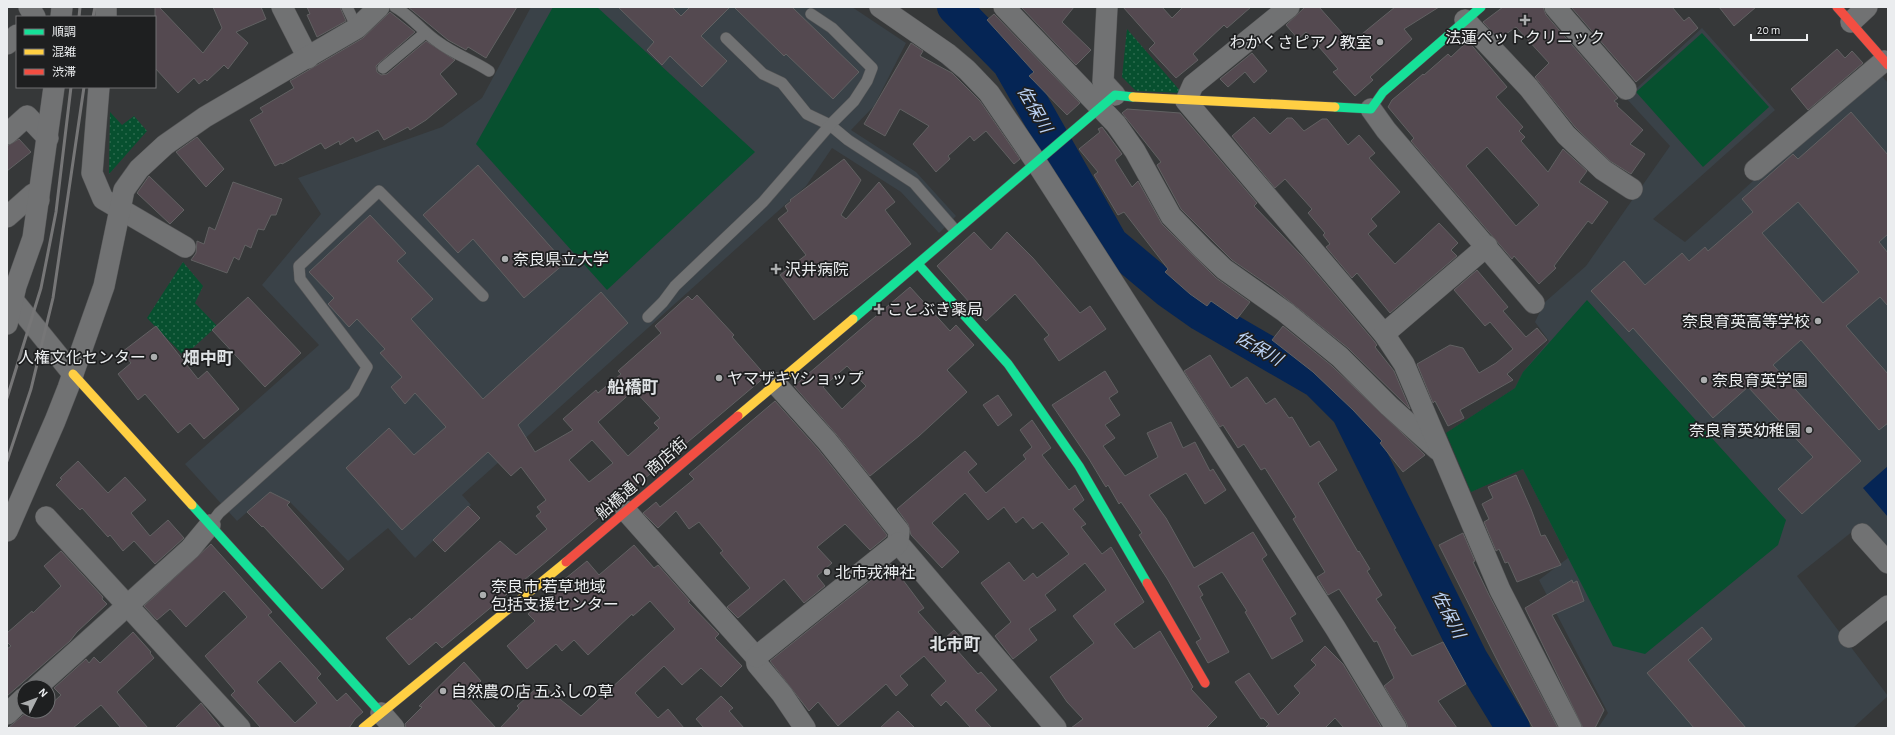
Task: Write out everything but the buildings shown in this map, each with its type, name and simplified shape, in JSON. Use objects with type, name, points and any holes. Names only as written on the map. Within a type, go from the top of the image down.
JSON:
[{"type":"street","points":[[28,7],[34,16]]},
{"type":"street","points":[[282,7],[308,58]]},
{"type":"street","points":[[7,531],[55,421],[104,286],[124,190],[139,169],[165,146],[205,117],[357,28],[379,7]]},
{"type":"street","points":[[880,7],[948,54],[967,70],[989,93],[1036,162],[1336,629],[1396,728]]},
{"type":"street","points":[[1004,7],[1108,101],[1186,101],[1371,109]]},
{"type":"street","points":[[1107,7],[1103,82],[1108,101],[1116,124],[1135,151],[1171,216],[1224,269],[1285,312],[1340,357],[1389,406],[1443,454]]},
{"type":"street","points":[[1186,101],[1192,85],[1289,7]]},
{"type":"street","points":[[1371,109],[1383,92],[1481,7]]},
{"type":"street","points":[[1555,7],[1626,89]]},
{"type":"street","points":[[1755,170],[1886,63],[1837,7]]},
{"type":"street","points":[[1851,22],[1867,7]]},
{"type":"street","points":[[1465,20],[1529,88],[1566,135],[1603,170],[1632,189]]},
{"type":"street","points":[[7,44],[16,36]]},
{"type":"street","points":[[7,324],[10,297],[33,238],[54,88]]},
{"type":"street","points":[[100,88],[92,173],[102,199],[185,247]]},
{"type":"street","name":"船橋通り 商店街","points":[[364,728],[388,721],[549,576],[1108,101]]},
{"type":"street","points":[[1186,101],[1384,334],[1404,364],[1500,590],[1571,728]]},
{"type":"street","points":[[1371,109],[1386,130],[1487,246],[1534,303]]},
{"type":"street","points":[[7,134],[27,116],[48,138]]},
{"type":"street","points":[[7,218],[33,194],[39,200]]},
{"type":"street","points":[[1384,334],[1487,246]]},
{"type":"street","points":[[918,264],[1008,364],[1079,466],[1205,683]]},
{"type":"street","points":[[10,297],[73,374],[388,721]]},
{"type":"street","points":[[775,383],[827,440],[899,531],[898,543],[1056,728]]},
{"type":"street","points":[[626,511],[756,657],[757,664],[782,694],[805,728]]},
{"type":"street","points":[[46,517],[240,728]]},
{"type":"street","points":[[46,679],[190,549],[210,525]]},
{"type":"street","points":[[1862,534],[1888,563]]},
{"type":"street","points":[[756,657],[898,543]]},
{"type":"street","points":[[1849,637],[1888,606]]},
{"type":"lane","points":[[347,7],[357,28]]},
{"type":"lane","points":[[395,7],[425,33],[454,52],[473,60],[489,71]]},
{"type":"lane","points":[[648,317],[663,302],[675,286],[763,202],[830,125],[854,100],[867,81],[872,68],[832,28],[811,14]]},
{"type":"lane","points":[[383,68],[425,33]]},
{"type":"lane","points":[[726,38],[763,74],[782,83],[807,114],[830,125],[848,140],[914,183],[955,230]]},
{"type":"lane","points":[[210,525],[219,513],[354,392],[367,367],[300,279],[299,266],[380,191],[483,296]]},
{"type":"shaded area","name":"奈良県立大学","points":[[531,7],[852,7],[906,43],[874,106],[851,130],[916,172],[956,216],[939,233],[901,192],[832,148],[806,186],[462,495],[471,505],[415,558],[388,528],[348,561],[290,502],[270,492],[237,521],[185,464],[319,345],[262,285],[321,214],[298,178],[442,127],[482,98]]},
{"type":"shaded area","name":"奈良育英学園","points":[[1702,28],[1775,110],[1653,219],[1685,242],[1820,121],[1879,73],[1888,83],[1888,544],[1884,547],[1863,523],[1797,576],[1888,696],[1853,728],[1598,728],[1608,713],[1539,580],[1568,558],[1523,469],[1471,492],[1446,433],[1515,388],[1523,372],[1549,341],[1535,322],[1544,303],[1586,266],[1670,146],[1626,98]]},
{"type":"green space","points":[[553,7],[597,7],[755,152],[607,290],[476,144]]},
{"type":"green space","points":[[1127,29],[1182,93],[1136,91],[1122,77]]},
{"type":"green space","points":[[1702,33],[1769,107],[1703,167],[1636,92]]},
{"type":"green space","points":[[110,112],[122,125],[134,116],[147,131],[109,174]]},
{"type":"green space","points":[[183,262],[203,286],[195,303],[217,326],[184,356],[147,318]]},
{"type":"green space","points":[[1587,300],[1786,520],[1778,545],[1645,654],[1613,646],[1523,469],[1471,492],[1446,433],[1515,388],[1523,372]]},
{"type":"water","points":[[1888,466],[1888,517],[1863,488]]},
{"type":"waterway","name":"佐保川","points":[[954,7],[1009,63],[1111,243],[1167,290],[1201,314],[1317,381],[1348,412],[1471,659],[1513,728]]},
{"type":"railway","points":[[79,16],[80,7]]},
{"type":"railway","points":[[93,16],[95,7]]},
{"type":"railway","points":[[7,398],[41,288],[56,212],[71,88]]},
{"type":"railway","points":[[7,461],[31,389],[53,298],[84,88]]},
{"type":"traffic: fast","points":[[1335,107],[1371,109],[1383,92],[1481,7]]},
{"type":"traffic: fast","points":[[853,319],[1115,95],[1133,97]]},
{"type":"traffic: fast","points":[[918,264],[1008,364],[1079,466],[1147,583]]},
{"type":"traffic: fast","points":[[192,505],[381,713]]},
{"type":"traffic: slow","points":[[1133,97],[1335,107]]},
{"type":"traffic: slow","points":[[738,416],[853,319]]},
{"type":"traffic: slow","points":[[73,374],[192,505]]},
{"type":"traffic: slow","points":[[363,728],[566,562]]},
{"type":"traffic: jam","points":[[1837,7],[1888,65]]},
{"type":"traffic: jam","points":[[566,562],[738,416]]},
{"type":"traffic: jam","points":[[1147,583],[1205,683]]},
{"type":"place","name":"法蓮ペットクリニック","points":[[1525,20]]},
{"type":"place","name":"わかくさピアノ教室","points":[[1380,42]]},
{"type":"place","name":"奈良県立大学","points":[[505,259]]},
{"type":"place","name":"沢井病院","points":[[776,269]]},
{"type":"place","name":"ことぶき薬局","points":[[879,309]]},
{"type":"place","name":"奈良育英高等学校","points":[[1818,321]]},
{"type":"place","name":"人権文化センター","points":[[154,357]]},
{"type":"place","name":"ヤマザキYショップ","points":[[719,378]]},
{"type":"place","name":"奈良育英学園","points":[[1704,380]]},
{"type":"place","name":"奈良育英幼稚園","points":[[1809,430]]},
{"type":"place","name":"北市戎神社","points":[[827,572]]},
{"type":"place","name":"奈良市 若草地域 包括支援センター","points":[[483,595]]},
{"type":"place","name":"自然農の店 五ふしの草","points":[[443,691]]},
{"type":"district","name":"畑中町","points":[[208,358]]},
{"type":"district","name":"船橋町","points":[[633,387]]},
{"type":"district","name":"北市町","points":[[955,644]]}]
